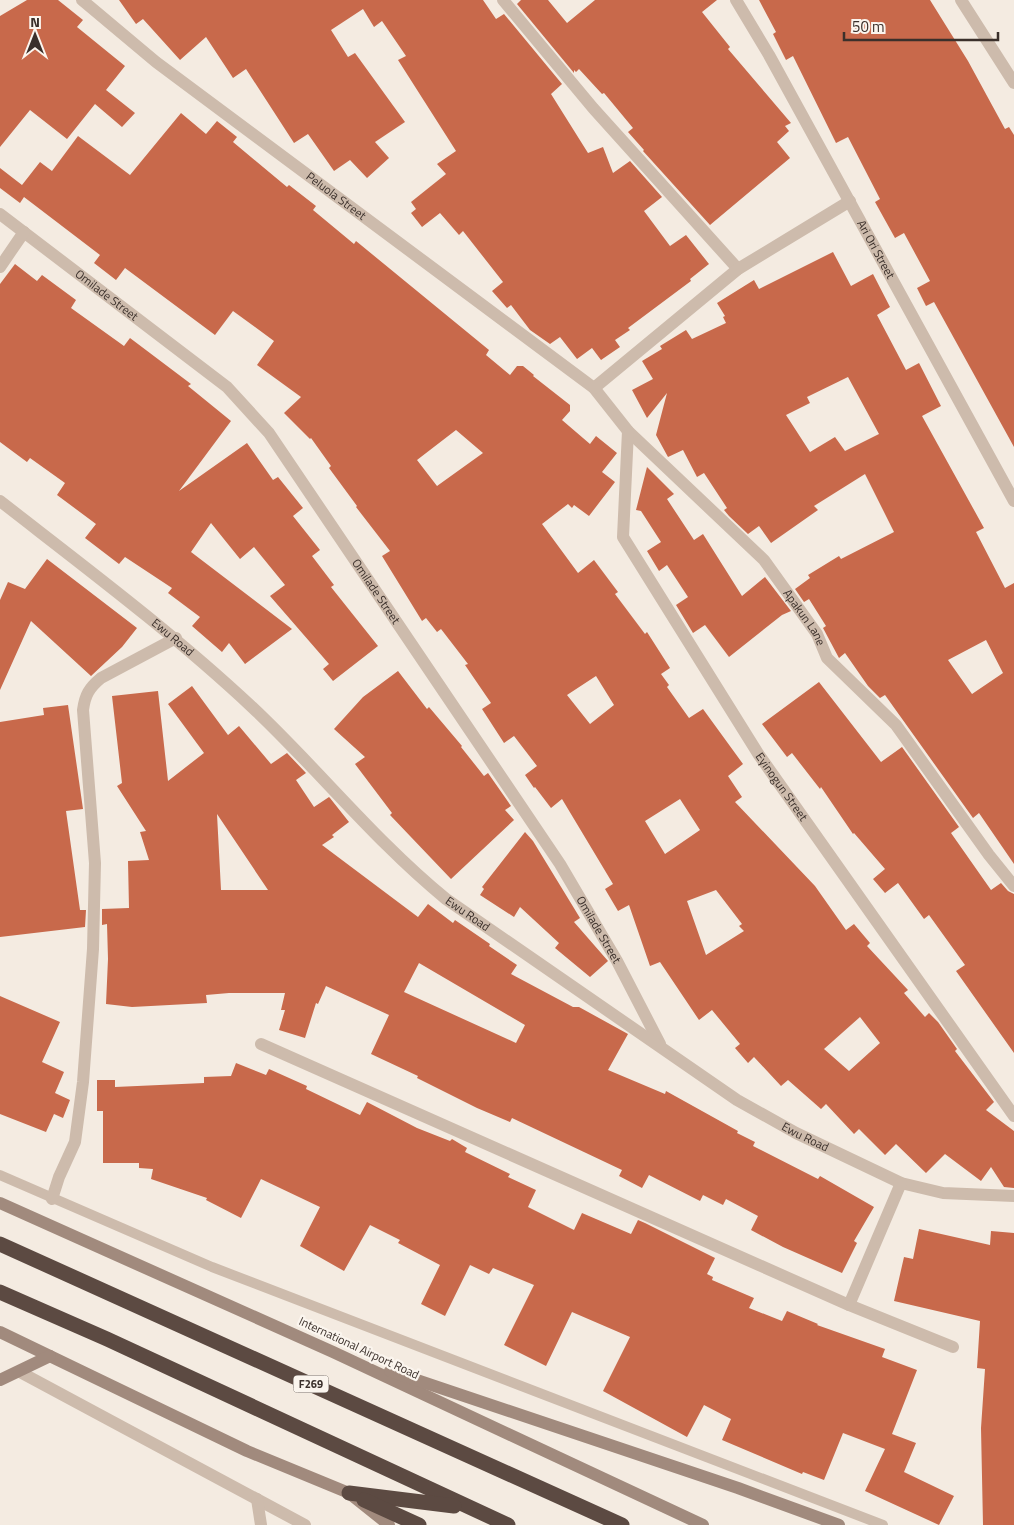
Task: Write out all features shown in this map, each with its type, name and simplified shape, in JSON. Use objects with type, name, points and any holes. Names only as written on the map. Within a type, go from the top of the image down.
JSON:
[{"type":"highway","name":"F269","points":[[0,1244],[622,1525]]},
{"type":"highway","points":[[0,1292],[508,1525]]},
{"type":"highway","points":[[348,1493],[468,1508]]},
{"type":"highway","points":[[348,1493],[419,1525]]},
{"type":"main road","name":"International Airport Road","points":[[0,1203],[333,1352],[703,1525]]},
{"type":"main road","points":[[0,1332],[247,1451],[348,1493],[389,1525]]},
{"type":"main road","points":[[333,1352],[738,1488],[839,1525]]},
{"type":"main road","points":[[0,1380],[50,1356]]},
{"type":"street","name":"Peluola Street","points":[[82,0],[156,62],[594,388]]},
{"type":"street","points":[[503,0],[593,108],[738,269]]},
{"type":"street","name":"Ari Ori Street","points":[[736,0],[769,54],[1014,501]]},
{"type":"street","points":[[961,0],[1014,83]]},
{"type":"street","points":[[594,388],[738,269],[850,200]]},
{"type":"street","name":"Omilade Street","points":[[0,214],[227,387],[269,433],[560,864],[617,961],[661,1047]]},
{"type":"street","points":[[0,267],[24,232]]},
{"type":"street","name":"Apakun Lane","points":[[594,388],[628,431],[764,560],[817,634],[827,658],[896,725],[988,855],[1014,886]]},
{"type":"street","name":"Eyinogun Street","points":[[628,431],[623,537],[759,755],[1014,1116]]},
{"type":"street","name":"Ewu Road","points":[[0,501],[176,638],[292,746],[407,867],[446,899],[737,1100],[787,1128],[901,1183],[943,1192],[1014,1196]]},
{"type":"street","points":[[52,1199],[59,1177],[75,1142],[83,1082],[93,949],[95,862],[83,710],[84,696],[91,686],[101,678],[176,638]]},
{"type":"street","points":[[261,1044],[849,1305],[952,1347]]},
{"type":"street","points":[[849,1305],[901,1183]]},
{"type":"street","points":[[20,1372],[305,1525]]},
{"type":"street","points":[[257,1499],[260,1525]]},
{"type":"lane","points":[[0,1175],[212,1267],[376,1332],[619,1422],[747,1474],[883,1525]]},
{"type":"building","points":[[27,0],[58,0],[83,20],[77,27],[125,66],[106,90],[135,113],[122,127],[95,104],[67,139],[30,110],[0,147],[0,16]]},
{"type":"building","points":[[119,0],[483,0],[496,19],[504,14],[562,84],[551,94],[588,153],[603,147],[613,173],[630,161],[662,197],[644,211],[670,246],[686,235],[709,264],[690,279],[691,281],[628,328],[630,330],[615,340],[620,347],[601,360],[592,348],[577,359],[560,337],[550,344],[530,330],[511,305],[507,308],[492,291],[503,282],[463,231],[459,235],[440,213],[422,227],[411,213],[416,209],[411,202],[446,174],[437,164],[456,151],[398,60],[406,56],[382,21],[374,27],[363,9],[331,30],[348,57],[355,53],[405,122],[375,142],[389,158],[367,178],[350,160],[334,171],[308,134],[294,143],[246,69],[233,78],[206,37],[180,60],[143,19],[136,24]]},
{"type":"building","points":[[521,0],[548,0],[567,23],[595,0],[717,0],[702,12],[730,47],[728,49],[791,123],[785,126],[789,131],[777,142],[790,158],[710,225],[643,151],[628,132],[633,128],[604,93],[602,94],[579,69],[576,72],[574,70],[574,73],[517,4]]},
{"type":"building","points":[[759,0],[930,0],[968,61],[1005,129],[1009,127],[1014,135],[1014,447],[934,302],[926,306],[917,288],[930,281],[904,233],[895,238],[875,202],[880,199],[848,137],[836,143],[793,56],[786,60],[773,34],[776,32]]},
{"type":"building","points":[[181,113],[206,134],[217,121],[237,137],[233,142],[287,187],[289,185],[316,206],[313,210],[354,244],[356,241],[489,350],[486,355],[510,375],[517,366],[523,366],[570,405],[570,411],[562,420],[590,444],[596,436],[617,453],[602,472],[615,482],[589,516],[574,505],[572,508],[568,504],[542,524],[578,573],[594,560],[618,592],[615,594],[645,634],[647,632],[670,668],[661,674],[669,685],[667,687],[689,718],[703,709],[743,764],[728,776],[742,797],[735,802],[815,886],[846,930],[854,924],[870,943],[867,946],[908,990],[904,993],[925,1017],[929,1013],[938,1022],[957,1049],[955,1051],[994,1102],[986,1110],[1014,1131],[1014,1188],[1004,1187],[991,1167],[981,1181],[945,1154],[926,1173],[896,1144],[885,1155],[859,1129],[854,1134],[826,1104],[821,1109],[788,1080],[781,1086],[754,1057],[748,1063],[735,1048],[740,1044],[712,1010],[699,1020],[660,962],[650,966],[629,905],[618,911],[605,889],[613,884],[562,799],[551,808],[534,788],[525,775],[537,766],[514,736],[504,743],[482,709],[491,703],[465,665],[468,664],[441,629],[437,632],[426,618],[422,621],[382,556],[390,551],[356,507],[311,438],[284,413],[301,397],[257,365],[274,341],[233,311],[215,335],[125,268],[116,280],[94,263],[100,255],[24,197],[20,203],[0,188],[0,168],[22,185],[40,162],[52,171],[78,136],[130,175]],"holes":[[[456,430],[483,453],[437,486],[417,460]],[[596,676],[614,705],[590,724],[567,695]],[[680,799],[700,830],[665,854],[645,821]],[[716,890],[742,924],[739,926],[744,931],[706,955],[687,901]],[[860,1017],[880,1043],[849,1071],[824,1049]]]},
{"type":"building","points":[[833,252],[851,286],[873,274],[890,307],[877,315],[906,370],[919,363],[941,406],[922,416],[984,528],[976,532],[1005,588],[1014,583],[1014,864],[979,813],[973,818],[885,695],[880,698],[868,686],[845,653],[839,658],[823,628],[826,626],[809,599],[804,602],[795,589],[810,578],[808,575],[839,556],[841,559],[894,532],[865,474],[814,506],[818,510],[771,543],[759,526],[748,534],[729,516],[724,510],[727,508],[704,473],[697,477],[683,450],[668,457],[656,435],[667,393],[647,418],[632,390],[653,379],[642,361],[662,349],[660,346],[686,330],[692,339],[726,323],[723,317],[725,316],[717,303],[754,280],[759,289]],"holes":[[[848,377],[879,434],[845,451],[835,437],[810,452],[786,415],[810,403],[807,397]],[[986,640],[1003,673],[972,694],[948,660]]]},
{"type":"building","points":[[15,264],[37,281],[42,275],[76,300],[71,308],[124,346],[130,338],[191,384],[188,386],[231,421],[179,491],[247,443],[273,480],[278,477],[303,508],[293,516],[320,550],[312,556],[334,585],[331,587],[378,646],[333,681],[323,669],[329,664],[270,596],[285,585],[254,547],[240,559],[211,523],[191,552],[292,629],[245,664],[229,643],[222,652],[192,626],[200,617],[168,593],[172,588],[125,557],[119,564],[85,538],[96,524],[57,495],[65,483],[30,458],[27,462],[0,442],[0,284]]},
{"type":"building","points":[[647,467],[674,494],[667,499],[694,540],[703,534],[742,596],[765,577],[791,611],[782,615],[729,657],[705,625],[693,633],[676,605],[688,597],[667,565],[659,571],[647,551],[661,542],[641,511],[636,510]]},
{"type":"building","points":[[47,559],[137,628],[122,647],[91,676],[31,621],[0,690],[0,600],[8,582],[25,589]]},
{"type":"building","points":[[398,671],[427,709],[429,707],[462,746],[484,776],[488,773],[511,806],[505,810],[514,820],[451,879],[390,815],[392,813],[355,764],[365,757],[334,729],[363,697]]},
{"type":"building","points":[[819,682],[881,762],[902,747],[959,827],[951,833],[991,890],[1001,883],[1008,891],[1014,894],[1014,1053],[956,971],[965,965],[929,915],[924,919],[898,883],[885,893],[873,879],[885,869],[853,834],[821,787],[820,789],[792,753],[787,757],[762,724]]},
{"type":"building","points":[[192,686],[228,735],[239,726],[271,764],[287,753],[306,773],[296,780],[314,807],[329,797],[349,822],[332,835],[334,837],[322,845],[418,917],[428,904],[453,923],[455,920],[517,965],[511,974],[573,1007],[579,1007],[628,1034],[608,1070],[665,1094],[666,1091],[738,1131],[737,1133],[755,1142],[753,1146],[818,1179],[820,1176],[874,1207],[854,1241],[857,1243],[842,1273],[783,1247],[751,1230],[758,1216],[726,1199],[723,1205],[703,1195],[700,1201],[649,1175],[642,1188],[619,1176],[622,1170],[512,1118],[510,1122],[477,1108],[417,1078],[418,1076],[371,1054],[389,1015],[326,986],[318,1004],[316,1003],[305,1038],[279,1030],[285,1010],[281,1010],[285,993],[206,995],[207,1003],[132,1007],[106,1004],[107,924],[102,925],[102,909],[129,908],[128,861],[149,860],[140,832],[146,831],[117,786],[122,783],[112,696],[158,691],[168,781],[204,753],[168,704]],"holes":[[[217,814],[268,890],[221,890]],[[419,963],[525,1025],[516,1043],[404,992]]]},
{"type":"building","points":[[68,705],[83,809],[66,811],[80,910],[86,910],[85,927],[0,937],[0,722],[44,715],[43,708]]},
{"type":"building","points":[[525,832],[533,841],[580,918],[574,922],[608,961],[590,977],[555,948],[559,943],[520,907],[514,917],[480,895],[484,889],[482,887]]},
{"type":"building","points":[[0,996],[60,1022],[42,1062],[64,1072],[55,1093],[70,1100],[63,1118],[54,1114],[46,1132],[0,1114]]},
{"type":"building","points":[[236,1063],[266,1075],[269,1069],[307,1086],[306,1089],[360,1115],[367,1102],[417,1128],[450,1141],[452,1139],[467,1148],[465,1152],[510,1174],[508,1177],[536,1190],[528,1207],[574,1230],[582,1213],[631,1234],[638,1220],[645,1223],[715,1258],[707,1274],[713,1277],[712,1280],[754,1298],[749,1308],[782,1321],[787,1311],[817,1325],[885,1349],[882,1357],[917,1370],[892,1434],[916,1443],[904,1472],[954,1496],[939,1525],[865,1491],[885,1449],[843,1433],[824,1480],[803,1472],[802,1474],[722,1440],[731,1419],[704,1405],[687,1437],[603,1391],[630,1337],[572,1312],[546,1366],[504,1345],[534,1285],[493,1268],[489,1274],[470,1265],[445,1316],[421,1304],[440,1265],[398,1243],[400,1240],[370,1225],[344,1271],[300,1246],[320,1207],[261,1179],[241,1218],[206,1200],[207,1198],[151,1179],[153,1169],[139,1168],[139,1163],[103,1163],[103,1111],[97,1111],[97,1080],[115,1080],[115,1087],[204,1083],[204,1077],[231,1076]]},
{"type":"building","points":[[919,1229],[990,1245],[991,1231],[1014,1233],[1014,1525],[983,1525],[981,1428],[985,1369],[977,1368],[980,1321],[894,1301],[904,1257],[913,1259]]}]
